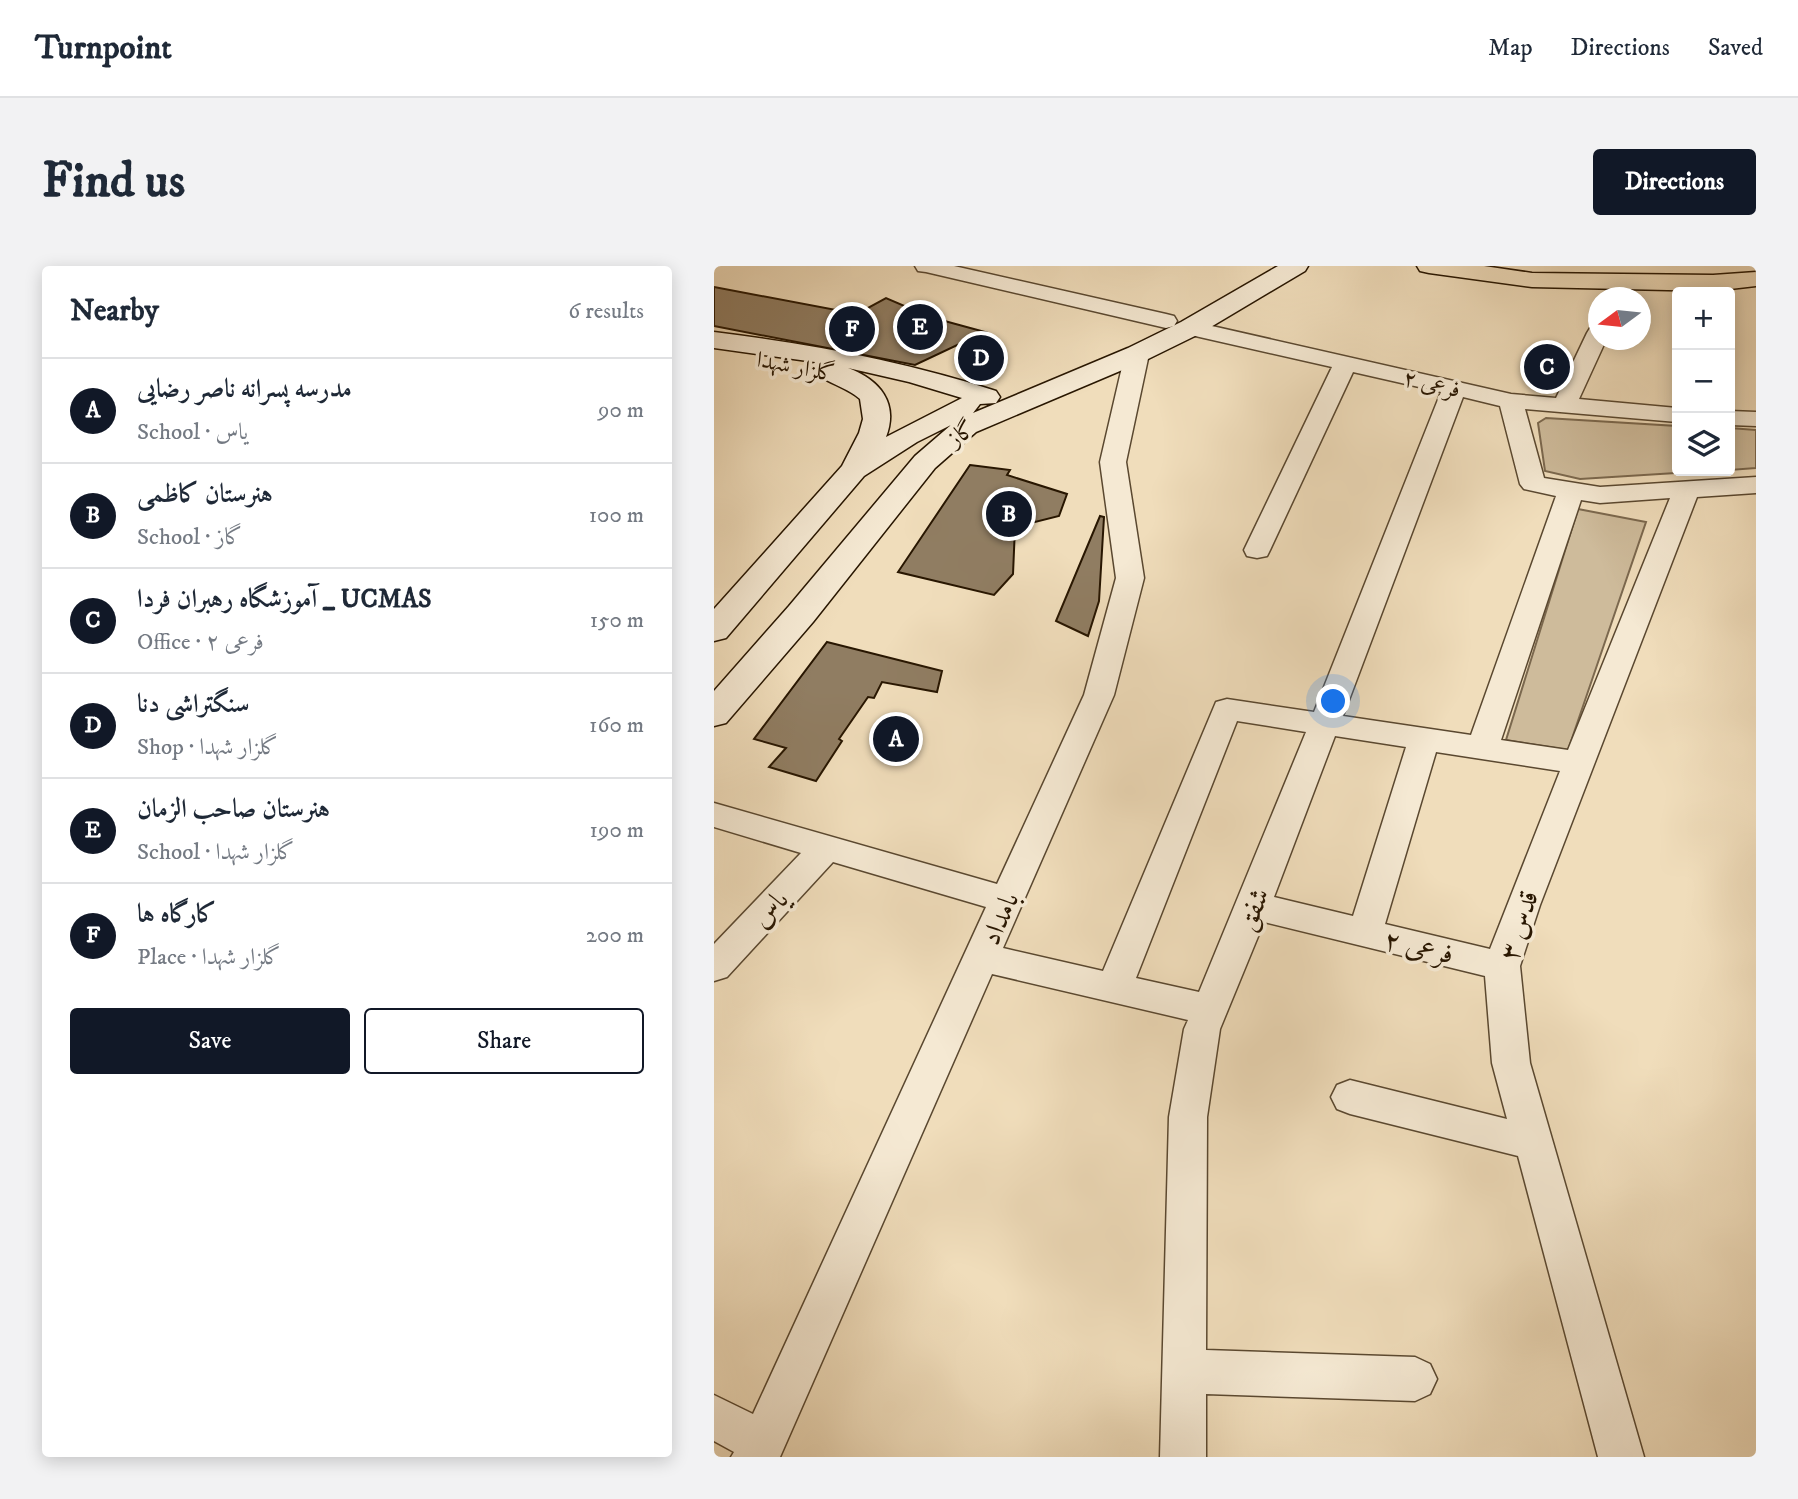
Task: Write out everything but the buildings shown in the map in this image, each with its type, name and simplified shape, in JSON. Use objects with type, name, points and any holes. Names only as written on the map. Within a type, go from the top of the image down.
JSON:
[{"type":"main road","points":[[1429,266],[1593,287]]},
{"type":"main road","name":"گاز","points":[[714,714],[942,445],[966,426],[1137,354],[1178,324],[1274,270]]},
{"type":"main road","points":[[1651,288],[1756,279]]},
{"type":"main road","name":"گاز","points":[[714,629],[854,470],[930,423],[986,397],[1178,324]]},
{"type":"main road","name":"گلزار شهدا","points":[[714,340],[842,357],[912,373],[986,397]]},
{"type":"main road","name":"گلزار شهدا","points":[[714,353],[824,368],[854,379],[871,390],[878,424],[871,442],[854,470]]},
{"type":"street","name":"فرعی ۲","points":[[926,266],[1510,401],[1672,415]]},
{"type":"street","points":[[1563,407],[1590,350]]},
{"type":"street","name":"بامداد","points":[[758,1450],[1099,695],[1130,578],[1113,462],[1137,354]]},
{"type":"street","points":[[1256,550],[1345,364]]},
{"type":"street","name":"شفق","points":[[1183,1457],[1188,1117],[1202,1029],[1254,906],[1455,388]]},
{"type":"street","points":[[1510,401],[1533,484],[1600,495],[1756,485]]},
{"type":"street","points":[[1735,418],[1756,419]]},
{"type":"street","points":[[1482,749],[1570,490]]},
{"type":"street","name":"قدس ۳","points":[[1621,1457],[1511,1063],[1502,966],[1523,905],[1686,491]]},
{"type":"street","points":[[1114,988],[1227,709],[1579,763]]},
{"type":"street","points":[[1365,933],[1424,740]]},
{"type":"street","points":[[714,815],[1007,900]]},
{"type":"street","name":"یاس","points":[[714,967],[825,849]]},
{"type":"street","name":"فرعی ۲","points":[[1254,906],[1502,966]]},
{"type":"street","points":[[981,957],[1210,1010]]},
{"type":"street","points":[[1350,1097],[1533,1143]]},
{"type":"street","points":[[1184,1371],[1415,1380]]},
{"type":"street","points":[[714,1417],[758,1450]]},
{"type":"shaded area","points":[[1546,418],[1672,426],[1672,473],[1580,479],[1545,471],[1538,423]]},
{"type":"shaded area","points":[[1735,428],[1756,430],[1756,468],[1735,470]]},
{"type":"shaded area","points":[[1578,509],[1646,522],[1568,750],[1506,740]]},
{"type":"place","name":"هنرستان صاحب الزمان","points":[[920,327]]},
{"type":"place","name":"کارگاه ها","points":[[852,329]]},
{"type":"place","name":"سنگتراشی دنا","points":[[981,358]]},
{"type":"place","name":"آموزشگاه رهبران فردا _ UCMAS","points":[[1547,367]]},
{"type":"place","name":"هنرستان کاظمی","points":[[1009,514]]},
{"type":"place","name":"مدرسه پسرانه ناصر رضایی","points":[[896,739]]}]
